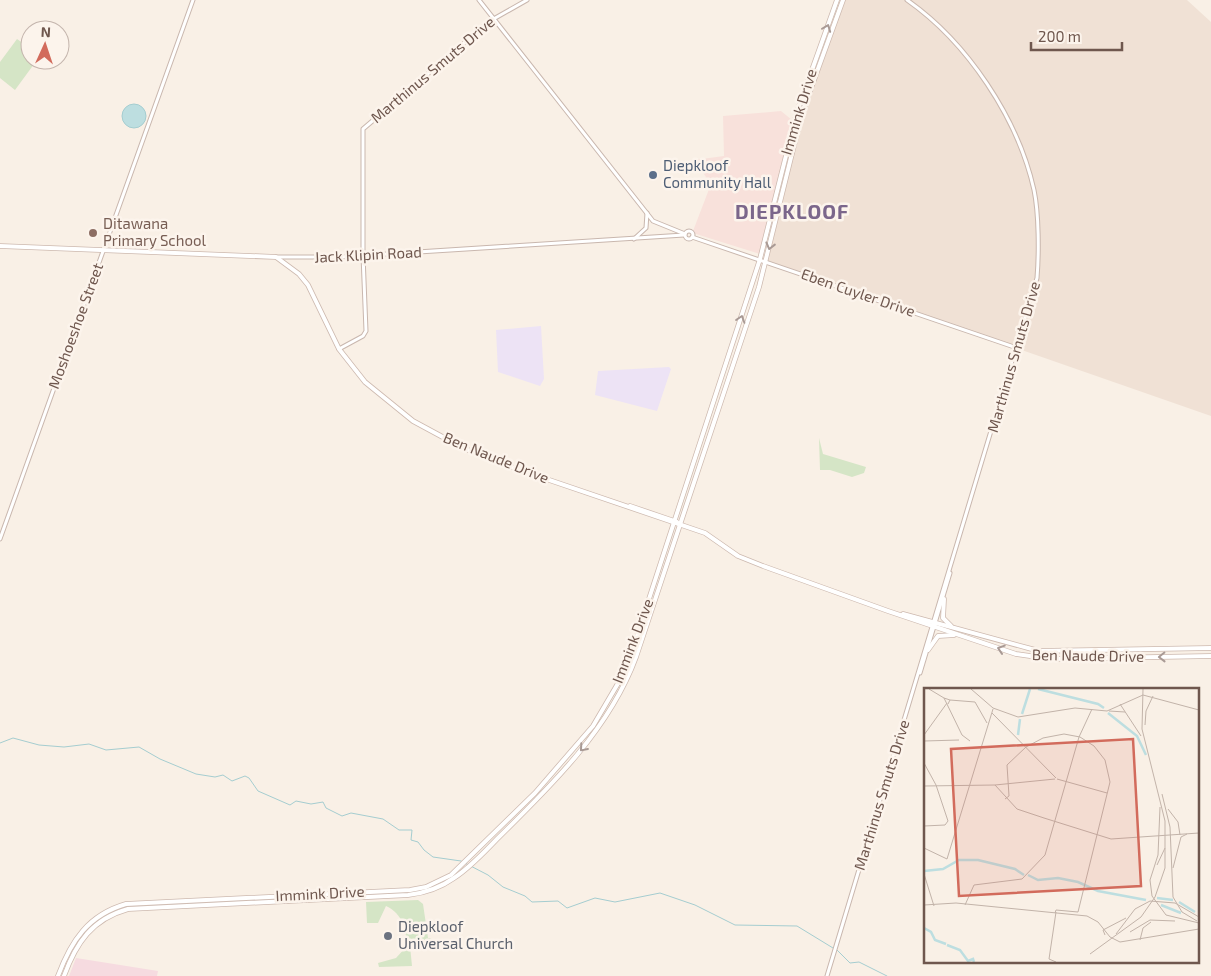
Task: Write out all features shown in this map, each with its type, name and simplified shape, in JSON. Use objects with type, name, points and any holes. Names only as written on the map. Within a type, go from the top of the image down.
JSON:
[{"type":"main road","name":"Immink Drive","points":[[64,976],[75,947],[84,935],[98,922],[114,913],[128,909],[408,895],[441,886],[457,877],[524,812],[593,735],[633,664],[760,259],[797,112],[838,0]]},
{"type":"main road","name":"Immink Drive","points":[[58,976],[69,948],[81,930],[101,914],[126,904],[417,890],[439,882],[472,856],[535,793],[585,736],[623,675],[677,523],[766,261],[802,114],[843,0]]},
{"type":"main road","name":"Jack Klipin Road","points":[[0,246],[276,257]]},
{"type":"main road","name":"Ben Naude Drive","points":[[276,257],[299,274],[308,285],[339,349],[365,382],[413,421],[463,448],[517,469],[710,536],[742,558],[883,608],[962,633],[1040,651],[1211,648]]},
{"type":"main road","points":[[944,599],[943,618],[947,624],[962,633]]},
{"type":"main road","name":"Ben Naude Drive","points":[[962,633],[1016,654],[1051,659],[1211,656]]},
{"type":"main road","points":[[928,650],[934,639],[940,635],[962,633]]},
{"type":"street","name":"Moshoeshoe Street","points":[[0,539],[193,0]]},
{"type":"street","points":[[478,0],[655,223],[692,236]]},
{"type":"street","name":"Marthinus Smuts Drive","points":[[339,349],[365,334],[363,256],[364,129],[493,18],[527,0]]},
{"type":"street","name":"Marthinus Smuts Drive","points":[[827,976],[1038,278],[1036,207],[1033,187],[1010,122],[974,64],[925,14],[907,0]]},
{"type":"street","points":[[633,239],[646,228],[647,213]]},
{"type":"street","name":"Eben Cuyler Drive","points":[[685,234],[691,231],[692,236],[1017,348]]},
{"type":"street","points":[[633,239],[685,234]]},
{"type":"street","name":"Jack Klipin Road","points":[[276,257],[310,259],[633,239]]},
{"type":"street","points":[[934,625],[944,599],[952,563]]},
{"type":"street","name":"Marthinus Smuts Drive","points":[[914,686],[928,650],[934,625]]},
{"type":"shaded area","points":[[843,0],[1187,0],[1211,22],[1211,416],[766,261],[802,113]]},
{"type":"shaded area","points":[[781,111],[792,120],[760,254],[696,234],[693,231],[711,184],[694,160],[724,156],[723,116]]},
{"type":"shaded area","points":[[541,326],[544,379],[540,386],[498,372],[496,330]]},
{"type":"shaded area","points":[[669,367],[671,369],[657,411],[595,395],[598,371]]},
{"type":"shaded area","points":[[76,958],[158,971],[157,976],[69,976]]},
{"type":"green space","points":[[17,39],[20,41],[20,70],[30,70],[15,90],[0,78],[0,62]]},
{"type":"green space","points":[[819,438],[823,454],[866,467],[864,473],[852,477],[830,470],[820,470]]},
{"type":"green space","points":[[418,900],[423,904],[428,938],[432,939],[433,945],[410,946],[412,966],[379,967],[378,963],[396,958],[407,946],[406,934],[400,918],[392,909],[386,906],[378,923],[367,923],[366,902]]},
{"type":"water","points":[[134,104],[139,105],[145,111],[145,121],[139,127],[134,128],[129,127],[123,121],[122,116],[123,111],[129,105]]},
{"type":"waterway","points":[[0,743],[13,738],[39,745],[64,747],[89,744],[106,750],[139,747],[160,759],[196,774],[215,777],[223,775],[232,781],[245,776],[249,778],[258,791],[290,805],[296,801],[311,804],[323,802],[326,808],[342,816],[351,813],[383,819],[399,830],[412,830],[411,840],[418,842],[433,857],[461,861],[488,875],[503,887],[525,896],[532,902],[558,901],[567,908],[595,898],[615,902],[660,893],[695,905],[735,925],[797,926],[833,948]]},
{"type":"waterway","points":[[837,950],[850,963],[859,962],[887,976]]},
{"type":"place","name":"Diepkloof Community Hall","points":[[653,175]]},
{"type":"place","name":"Ditawana Primary School","points":[[93,233]]},
{"type":"place","name":"Diepkloof Universal Church","points":[[388,936]]},
{"type":"district","name":"DIEPKLOOF","points":[[792,212]]}]
